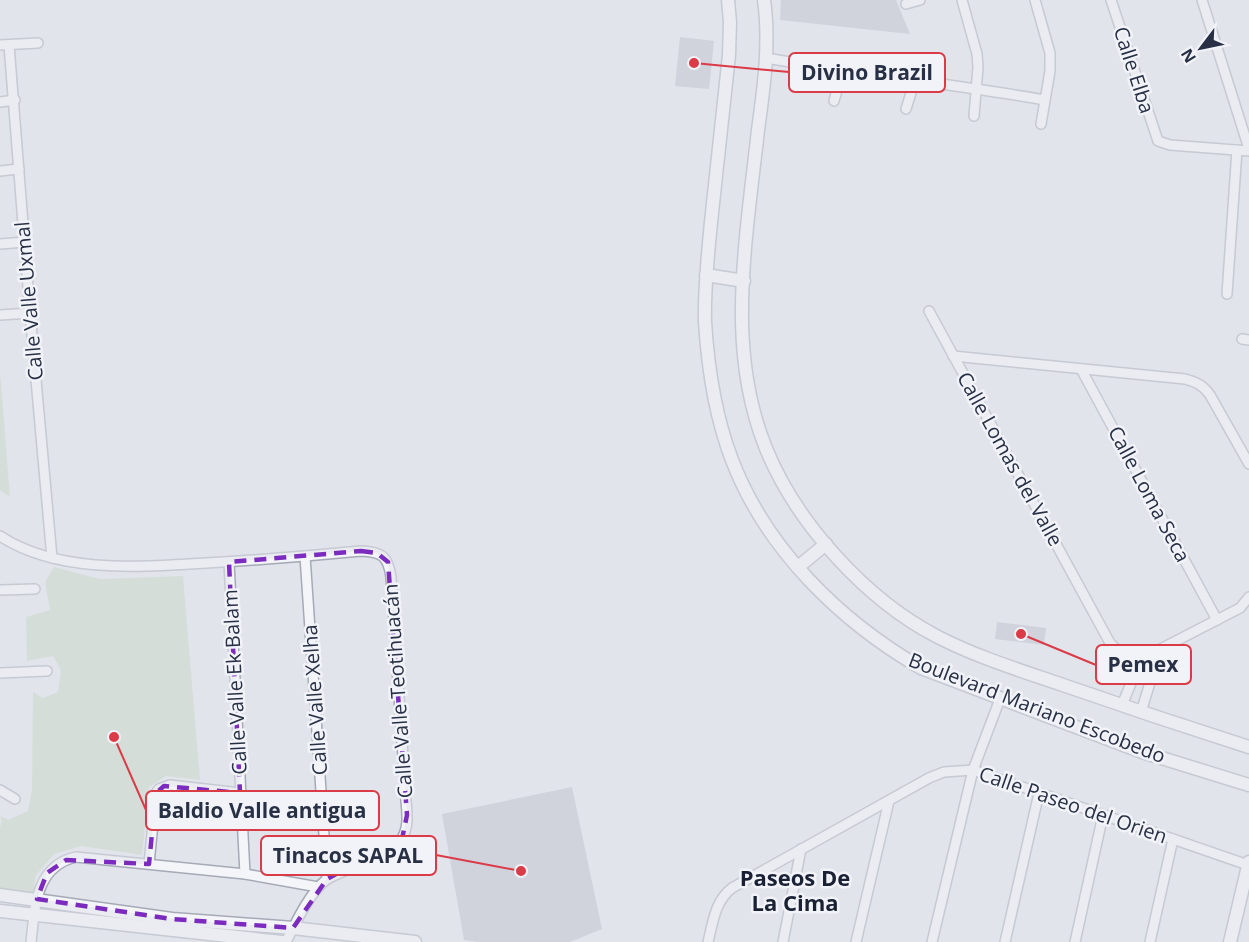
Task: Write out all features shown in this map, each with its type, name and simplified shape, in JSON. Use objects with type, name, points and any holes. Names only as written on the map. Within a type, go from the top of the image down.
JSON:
[{"type":"street","name":"Boulevard Mariano Escobedo","points":[[728,0],[729,55],[706,275],[705,320],[710,376],[718,419],[732,461],[751,500],[774,537],[822,594],[854,623],[889,649],[921,668],[1142,752],[1249,785]]},
{"type":"street","name":"Boulevard Mariano Escobedo","points":[[764,0],[768,27],[766,58],[750,202],[742,323],[745,369],[756,419],[765,446],[783,483],[826,544],[849,570],[905,617],[937,636],[998,663],[1249,747]]},
{"type":"street","points":[[906,4],[920,0]]},
{"type":"street","points":[[962,0],[978,54],[974,116]]},
{"type":"street","points":[[1035,0],[1050,53],[1046,100],[1041,124]]},
{"type":"street","name":"Calle Elba","points":[[1111,0],[1158,141],[1170,145],[1237,150]]},
{"type":"street","points":[[1202,0],[1249,150],[1237,150],[1227,294]]},
{"type":"street","points":[[5,45],[38,43]]},
{"type":"street","name":"Calle Valle Uxmal","points":[[5,45],[15,100],[30,314],[52,558]]},
{"type":"street","points":[[766,58],[842,72],[975,88],[1046,100]]},
{"type":"street","points":[[834,101],[842,72]]},
{"type":"street","points":[[906,109],[915,80]]},
{"type":"street","points":[[0,102],[15,100]]},
{"type":"street","points":[[0,171],[19,169]]},
{"type":"street","points":[[0,244],[25,242]]},
{"type":"street","points":[[706,275],[744,281]]},
{"type":"street","points":[[928,311],[953,356]]},
{"type":"street","points":[[0,315],[30,314]]},
{"type":"street","name":"Calle Lomas del Valle","points":[[953,356],[1185,379],[1204,387],[1249,464]]},
{"type":"street","name":"Calle Lomas del Valle","points":[[953,356],[1110,643],[1118,652],[1131,658],[1141,659]]},
{"type":"street","name":"Calle Loma Seca","points":[[1081,369],[1217,620]]},
{"type":"street","name":"Calle Valle Teotihuacán","points":[[0,536],[33,552],[52,558],[124,567],[371,552],[384,556],[388,562],[391,577],[406,828],[402,839],[379,856],[327,879],[318,887],[284,942]]},
{"type":"street","points":[[798,567],[826,544]]},
{"type":"street","name":"Calle Valle Xelha","points":[[305,556],[327,879]]},
{"type":"street","name":"Calle Valle Ek Balam","points":[[228,562],[245,874]]},
{"type":"street","points":[[0,590],[35,589]]},
{"type":"street","points":[[1122,705],[1141,659],[1239,608],[1249,597]]},
{"type":"street","points":[[1141,712],[1160,650]]},
{"type":"street","points":[[0,673],[47,671]]},
{"type":"street","points":[[932,942],[973,770],[1000,699]]},
{"type":"street","name":"Calle Paseo del Orien","points":[[708,942],[715,912],[723,894],[746,879],[944,772],[973,770],[1249,863]]},
{"type":"street","points":[[149,864],[156,793],[159,789],[170,785],[240,793]]},
{"type":"street","points":[[0,790],[15,800]]},
{"type":"street","points":[[1005,942],[1040,793]]},
{"type":"street","points":[[856,942],[889,801]]},
{"type":"street","points":[[1075,942],[1103,815]]},
{"type":"street","points":[[1149,942],[1173,839]]},
{"type":"street","points":[[783,942],[801,849]]},
{"type":"street","points":[[31,942],[36,899],[42,881],[47,873],[66,860],[89,858],[245,874],[318,887]]},
{"type":"street","points":[[1230,942],[1249,863]]},
{"type":"street","points":[[0,895],[172,919],[293,928],[415,942]]},
{"type":"street","points":[[1234,924],[1249,909]]},
{"type":"street","points":[[0,911],[284,942]]},
{"type":"highlighted area","points":[[361,551],[377,553],[388,562],[407,815],[402,839],[327,879],[293,928],[172,919],[37,899],[47,873],[66,860],[149,864],[156,793],[164,786],[240,793],[229,562]]},
{"type":"green space","points":[[0,372],[10,496],[10,497],[0,490]]},
{"type":"green space","points":[[54,567],[100,579],[183,576],[200,780],[166,776],[149,787],[142,855],[81,846],[54,854],[36,875],[33,893],[0,888],[0,827],[2,822],[0,816],[8,820],[28,811],[32,789],[33,692],[43,698],[58,692],[61,670],[53,656],[27,661],[26,617],[50,610],[45,582]]},
{"type":"building","points":[[781,0],[896,0],[910,34],[780,20]]},
{"type":"building","points":[[680,37],[714,41],[709,89],[675,86]]},
{"type":"building","points":[[997,622],[1046,628],[1044,645],[995,639]]},
{"type":"building","points":[[572,787],[602,929],[570,942],[464,940],[442,814]]},
{"type":"place","name":"Divino Brazil","points":[[694,63]]},
{"type":"place","name":"Pemex","points":[[1021,634]]},
{"type":"place","name":"Baldio Valle antigua","points":[[114,737]]},
{"type":"place","name":"Tinacos SAPAL","points":[[521,871]]},
{"type":"district","name":"Paseos De La Cima","points":[[795,890]]}]
